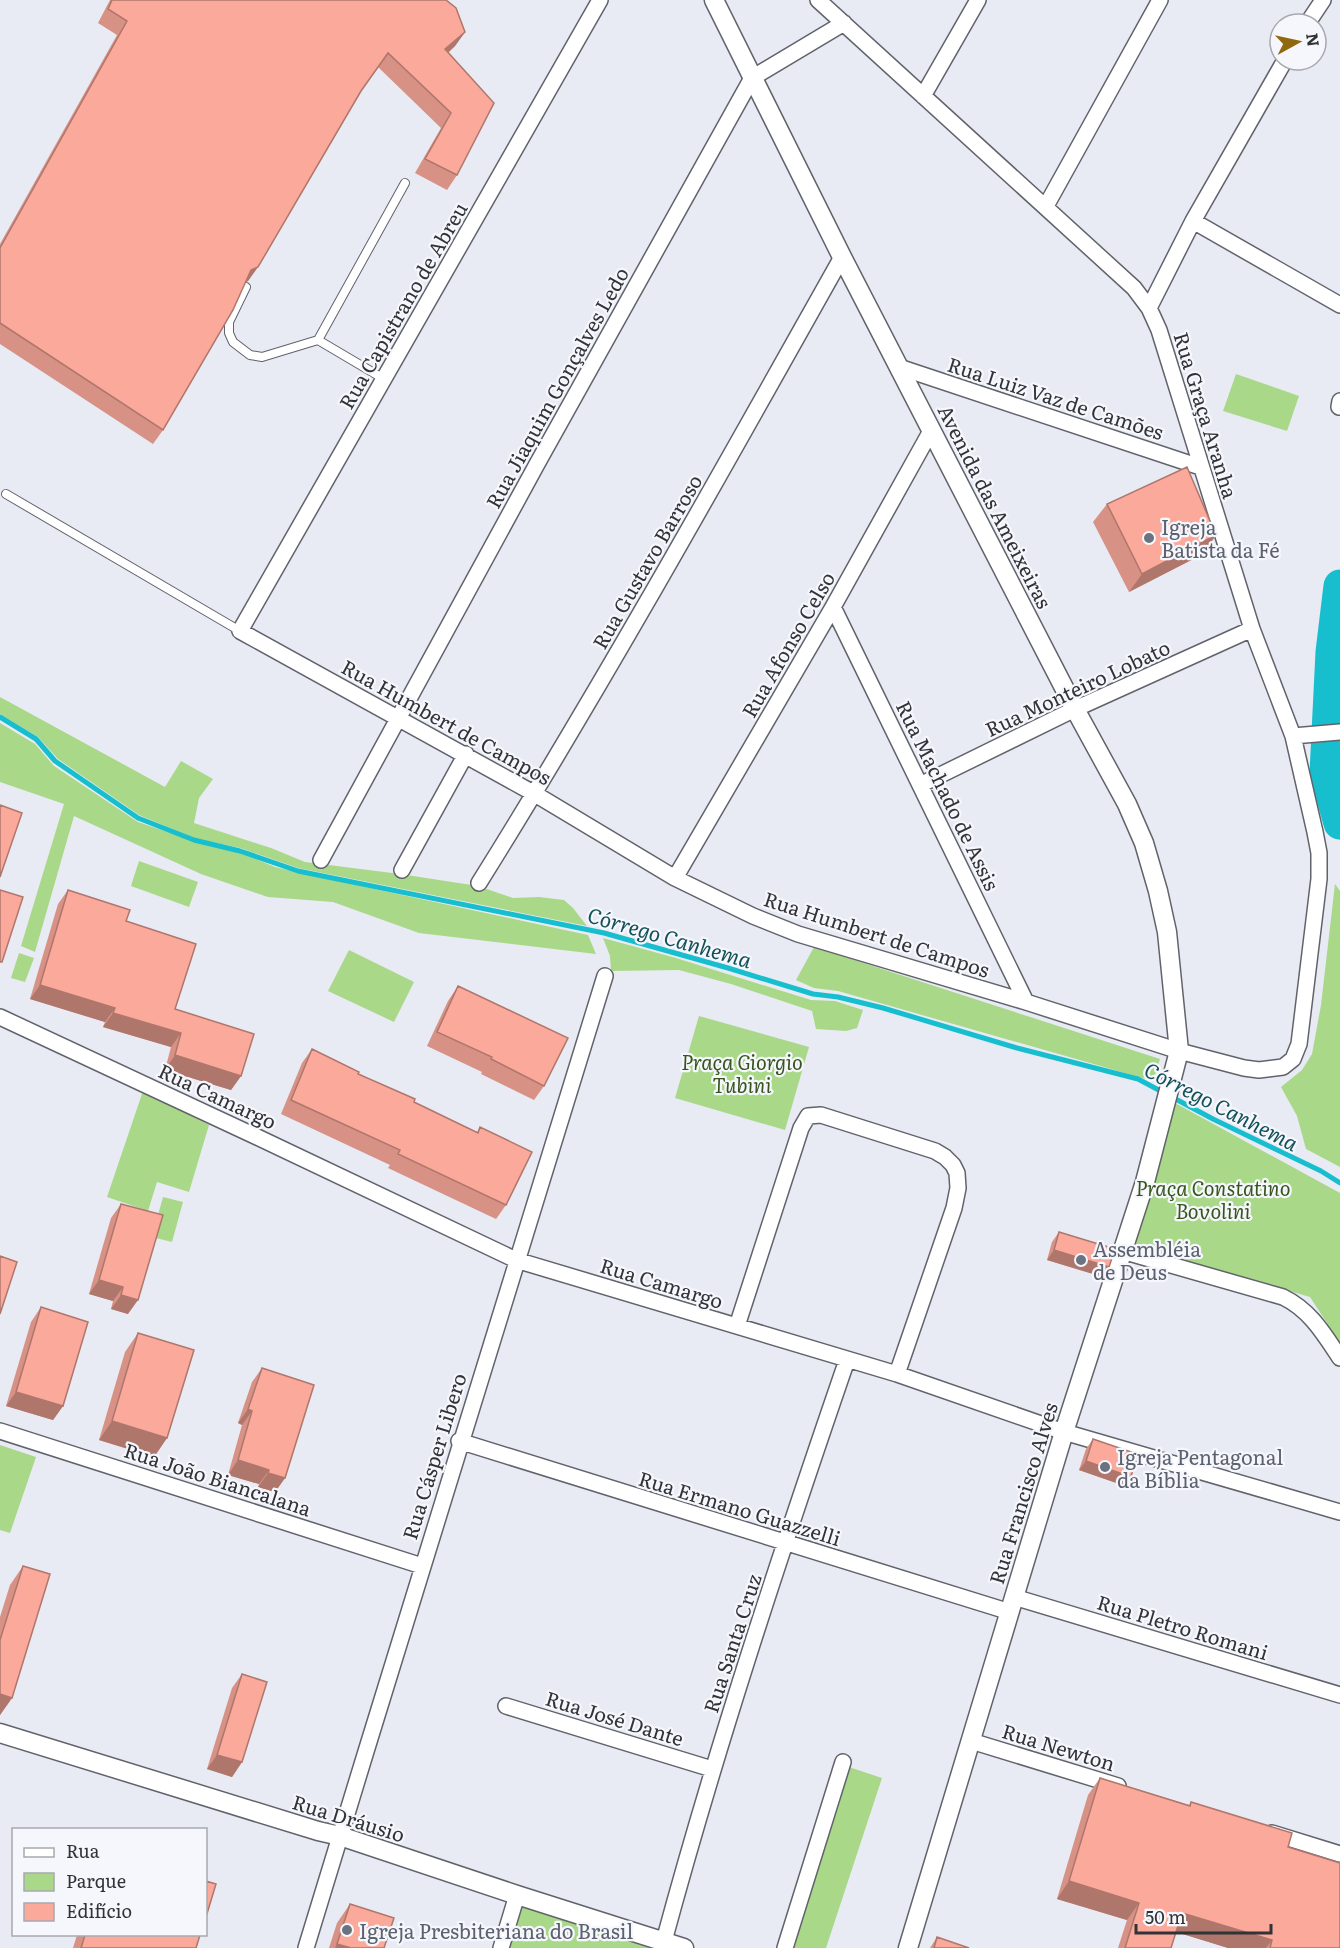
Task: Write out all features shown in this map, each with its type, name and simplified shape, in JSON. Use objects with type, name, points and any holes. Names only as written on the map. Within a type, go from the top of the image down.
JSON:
[{"type":"street","name":"Rua Capistrano de Abreu","points":[[240,631],[600,0]]},
{"type":"street","name":"Avenida das Ameixeiras","points":[[714,0],[842,257],[1075,709],[1127,804],[1144,843],[1167,932],[1179,1051]]},
{"type":"street","name":"Rua Graça Aranha","points":[[818,0],[1046,206],[1134,288],[1149,308],[1159,330],[1252,629],[1296,736],[1319,853],[1319,879],[1299,1044]]},
{"type":"street","points":[[923,96],[978,0]]},
{"type":"street","points":[[1046,206],[1160,0]]},
{"type":"street","points":[[752,78],[844,22]]},
{"type":"street","points":[[1149,308],[1193,221],[1278,72]]},
{"type":"street","name":"Rua Jiaquim Gonçalves Ledo","points":[[321,860],[752,78]]},
{"type":"street","points":[[1193,221],[1340,305]]},
{"type":"street","name":"Rua Gustavo Barroso","points":[[479,883],[535,794],[681,544],[842,257]]},
{"type":"street","name":"Rua Luiz Vaz de Camões","points":[[899,367],[1200,467]]},
{"type":"street","name":"Rua Afonso Celso","points":[[675,878],[833,607],[932,429]]},
{"type":"street","name":"Rua Machado de Assis","points":[[833,607],[922,784],[1026,1002]]},
{"type":"street","name":"Rua Monteiro Lobato","points":[[922,784],[1075,709],[1252,629]]},
{"type":"street","name":"Rua Humbert de Campos","points":[[240,631],[466,754],[675,878],[753,916],[798,934],[1026,1002],[1179,1051],[1244,1068],[1259,1070],[1283,1067],[1293,1059],[1299,1044]]},
{"type":"street","points":[[1296,736],[1340,732]]},
{"type":"street","points":[[402,870],[466,754]]},
{"type":"street","name":"Rua Cásper Libero","points":[[306,1948],[459,1442],[605,976]]},
{"type":"street","name":"Rua Camargo","points":[[1,1020],[516,1260],[897,1374],[1064,1432],[1340,1512]]},
{"type":"street","name":"Rua Francisco Alves","points":[[908,1948],[1064,1432],[1145,1182],[1179,1051]]},
{"type":"street","points":[[738,1326],[801,1128],[808,1116],[821,1115],[935,1151],[953,1165],[957,1173],[958,1188],[954,1208],[897,1374]]},
{"type":"street","points":[[1122,1251],[1283,1297],[1295,1303],[1314,1320],[1340,1358]]},
{"type":"street","name":"Rua Santa Cruz","points":[[664,1941],[712,1769],[784,1543],[848,1359]]},
{"type":"street","name":"Rua João Biancalana","points":[[0,1431],[422,1566]]},
{"type":"street","name":"Rua Ermano Guazzelli","points":[[459,1442],[784,1543],[1012,1605]]},
{"type":"street","name":"Rua Pletro Romani","points":[[1012,1605],[1340,1695]]},
{"type":"street","name":"Rua José Dante","points":[[506,1706],[712,1769]]},
{"type":"street","name":"Rua Dráusio","points":[[0,1733],[340,1836],[684,1948]]},
{"type":"street","name":"Rua Newton","points":[[971,1741],[1128,1789]]},
{"type":"street","points":[[784,1948],[843,1762]]},
{"type":"street","points":[[1262,1830],[1340,1854]]},
{"type":"street","points":[[501,1948],[517,1895]]},
{"type":"lane","points":[[246,287],[229,322],[229,333],[233,342],[250,356],[262,357],[318,340],[405,183]]},
{"type":"lane","points":[[318,340],[384,379]]},
{"type":"lane","points":[[6,494],[240,631]]},
{"type":"green space","points":[[1236,374],[1299,396],[1287,431],[1223,411]]},
{"type":"green space","points":[[0,697],[165,787],[181,761],[213,779],[199,798],[194,823],[271,848],[305,862],[478,886],[513,898],[539,897],[564,900],[587,926],[298,868],[240,848],[194,838],[139,815],[58,759],[38,737],[0,714]]},
{"type":"green space","points":[[0,723],[35,744],[54,766],[138,822],[194,841],[241,853],[275,867],[588,935],[596,954],[419,933],[333,902],[268,897],[201,874],[74,816],[35,952],[21,946],[64,804],[0,782]]},
{"type":"green space","points":[[139,861],[198,882],[189,907],[131,886]]},
{"type":"green space","points":[[1335,884],[1340,891],[1340,1167],[1306,1149],[1297,1116],[1281,1087],[1302,1070],[1312,1054],[1321,1005]]},
{"type":"green space","points":[[603,938],[811,1000],[835,1001],[863,1010],[857,1028],[846,1031],[816,1029],[812,1011],[731,984],[679,970],[611,971],[610,956]]},
{"type":"green space","points":[[814,947],[1160,1059],[1153,1081],[838,991],[814,988],[796,980]]},
{"type":"green space","points":[[349,950],[414,982],[394,1022],[328,991]]},
{"type":"green space","points":[[19,953],[34,958],[25,982],[11,978]]},
{"type":"green space","name":"Praça Giorgio Tubini","points":[[699,1016],[809,1047],[785,1130],[675,1098]]},
{"type":"green space","points":[[143,1091],[209,1125],[189,1192],[157,1182],[148,1211],[107,1197]]},
{"type":"green space","name":"Praça Constatino Bovolini","points":[[1175,1103],[1340,1193],[1340,1343],[1310,1297],[1127,1243]]},
{"type":"green space","points":[[163,1197],[183,1202],[172,1242],[152,1237]]},
{"type":"green space","points":[[0,1445],[36,1457],[10,1533],[0,1530]]},
{"type":"green space","points":[[849,1767],[882,1778],[826,1948],[789,1948]]},
{"type":"green space","points":[[520,1902],[665,1948],[505,1948]]},
{"type":"building","points":[[112,0],[446,0],[456,8],[465,32],[445,49],[494,103],[457,175],[425,159],[451,113],[388,53],[361,91],[258,267],[251,270],[233,310],[163,430],[0,323],[0,248],[127,21],[108,9]]},
{"type":"building","name":"Igreja Batista da Fé","points":[[1187,467],[1216,535],[1142,574],[1107,504]]},
{"type":"building","points":[[0,805],[22,813],[0,877]]},
{"type":"building","points":[[0,890],[23,897],[2,962],[0,962]]},
{"type":"building","points":[[68,890],[130,910],[126,921],[196,944],[175,1009],[254,1034],[241,1076],[175,1055],[181,1033],[113,1013],[115,1008],[40,985]]},
{"type":"building","points":[[458,986],[568,1038],[544,1086],[491,1059],[492,1057],[437,1032]]},
{"type":"building","points":[[312,1049],[359,1072],[358,1074],[415,1099],[414,1102],[478,1133],[480,1127],[532,1152],[506,1205],[398,1154],[400,1150],[291,1100]]},
{"type":"building","points":[[121,1204],[163,1215],[138,1300],[121,1295],[123,1287],[99,1280]]},
{"type":"building","points":[[1059,1232],[1115,1249],[1109,1267],[1054,1250]]},
{"type":"building","points":[[0,1256],[17,1262],[0,1314]]},
{"type":"building","points":[[41,1307],[88,1322],[63,1406],[16,1392]]},
{"type":"building","points":[[138,1333],[194,1350],[167,1438],[112,1421]]},
{"type":"building","points":[[262,1368],[314,1385],[285,1478],[238,1460],[252,1411],[248,1409]]},
{"type":"building","points":[[1093,1439],[1137,1454],[1131,1477],[1086,1461]]},
{"type":"building","points":[[23,1566],[50,1574],[12,1698],[0,1694],[0,1640]]},
{"type":"building","points":[[242,1674],[267,1682],[242,1762],[217,1755]]},
{"type":"building","points":[[1100,1778],[1190,1806],[1191,1802],[1292,1833],[1288,1847],[1340,1863],[1340,1948],[1270,1948],[1272,1940],[1182,1913],[1171,1948],[1125,1948],[1139,1903],[1069,1881]]},
{"type":"building","points":[[207,1881],[216,1884],[207,1914]]},
{"type":"building","points":[[350,1904],[394,1918],[384,1948],[351,1948],[337,1944]]},
{"type":"building","points":[[85,1936],[200,1936],[196,1948],[81,1948]]},
{"type":"building","points":[[937,1937],[969,1948],[934,1948]]},
{"type":"waterway","points":[[1340,586],[1332,652],[1326,773],[1340,823]]},
{"type":"waterway","name":"Córrego Canhema","points":[[0,717],[36,739],[55,761],[138,818],[194,840],[240,851],[298,871],[604,933],[813,994],[838,997],[883,1008],[1017,1048],[1138,1079],[1213,1119],[1321,1171],[1340,1183]]},
{"type":"place","name":"Igreja Batista da Fé","points":[[1149,538]]},
{"type":"place","name":"Assembléia de Deus","points":[[1081,1260]]},
{"type":"place","name":"Igreja Pentagonal da Bíblia","points":[[1105,1467]]},
{"type":"place","name":"Igreja Presbiteriana do Brasil","points":[[347,1930]]}]
